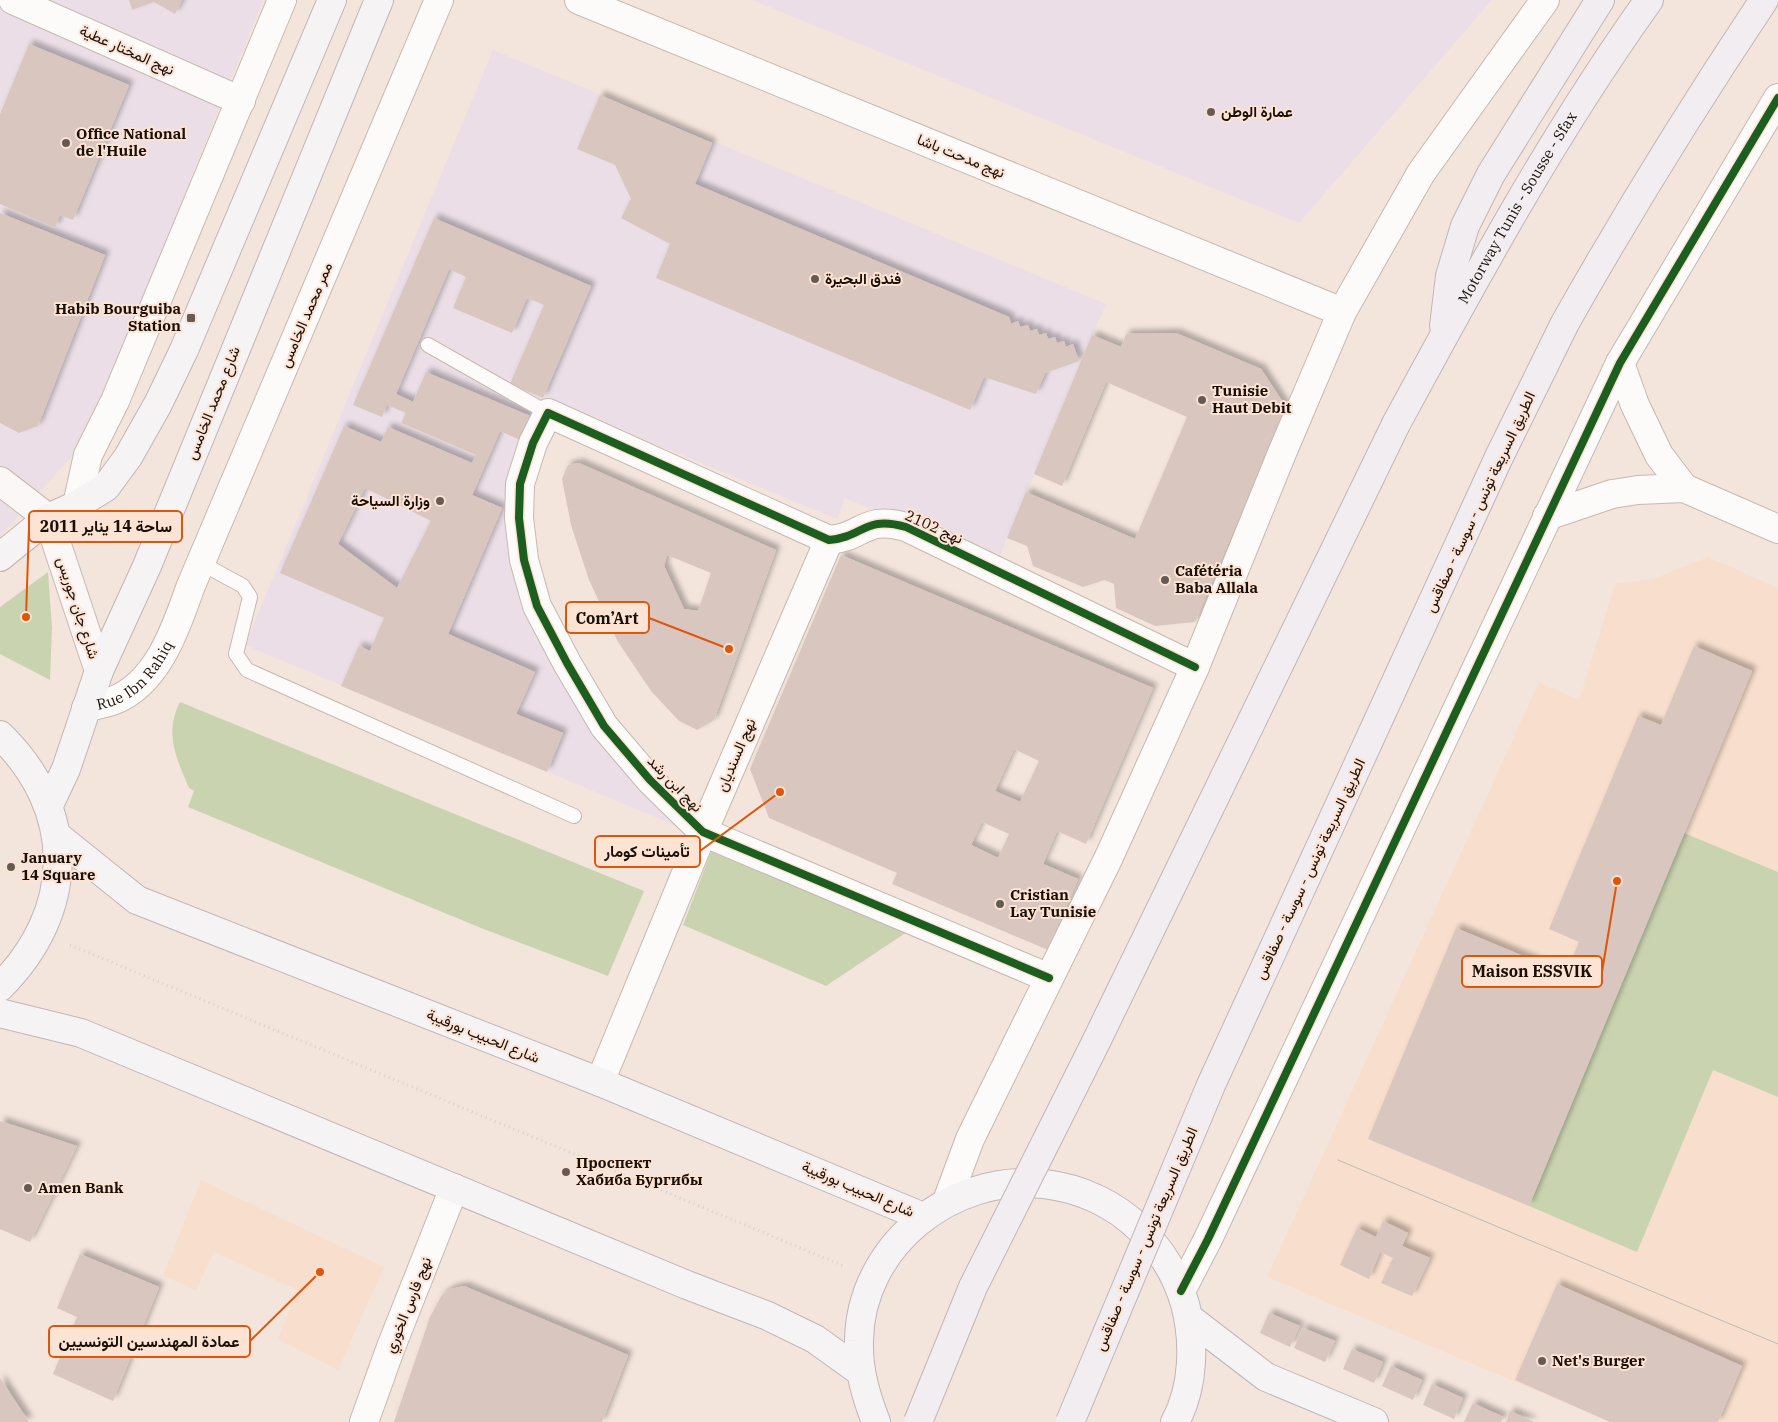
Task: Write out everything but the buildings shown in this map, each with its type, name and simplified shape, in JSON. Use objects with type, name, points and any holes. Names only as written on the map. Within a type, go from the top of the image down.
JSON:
[{"type":"highway","points":[[1442,340],[1450,276],[1465,226],[1491,174],[1600,0]]},
{"type":"highway","name":"Motorway Tunis - Sousse - Sfax","points":[[918,1422],[973,1287],[1094,1046],[1396,424],[1530,184],[1612,53],[1649,0]]},
{"type":"highway","name":"الطريق السريعة تونس - سوسة - صفاقس","points":[[1070,1422],[1210,1085],[1499,457],[1565,324],[1677,134],[1764,0]]},
{"type":"main road","points":[[0,556],[48,518],[77,506],[106,487],[128,457],[158,404],[184,350],[332,0]]},
{"type":"main road","name":"شارع محمد الخامس","points":[[49,805],[66,769],[98,671],[147,566],[379,0]]},
{"type":"main road","points":[[0,481],[48,518]]},
{"type":"main road","name":"شارع جان جوريس","points":[[48,518],[98,671]]},
{"type":"main road","points":[[0,735],[17,752],[35,777],[49,805],[56,835],[58,869],[54,894],[41,933],[24,962],[0,987]]},
{"type":"main road","name":"شارع الحبيب بورقيبة","points":[[56,835],[137,900],[600,1082],[923,1217]]},
{"type":"main road","points":[[0,1013],[80,1032],[687,1285],[768,1316],[816,1339],[861,1372]]},
{"type":"main road","points":[[868,1415],[861,1372],[860,1332],[864,1308],[874,1279],[887,1256],[904,1234],[923,1217],[947,1201],[973,1191],[1001,1184],[1029,1182],[1057,1186],[1084,1193],[1110,1205],[1133,1222],[1153,1242],[1169,1265],[1181,1290],[1189,1318],[1192,1352],[1188,1385],[1175,1422]]},
{"type":"main road","points":[[1189,1318],[1266,1377],[1374,1422]]},
{"type":"street","name":"نهج المختار عطية","points":[[13,0],[241,101]]},
{"type":"street","points":[[77,506],[88,455],[115,401],[282,0]]},
{"type":"street","name":"ممر محمد الخامس","points":[[174,631],[439,0]]},
{"type":"street","name":"نهج مدحت باشا","points":[[579,0],[1342,312]]},
{"type":"street","points":[[947,1201],[970,1139],[1111,852],[1195,667],[1342,312],[1421,173],[1545,0]]},
{"type":"street","points":[[1181,1290],[1216,1221],[1620,363],[1778,98]]},
{"type":"street","points":[[1620,363],[1635,405],[1651,441],[1684,488]]},
{"type":"street","points":[[548,413],[829,540]]},
{"type":"street","name":"نهج ابن رشد","points":[[548,413],[533,443],[520,484],[519,518],[524,560],[538,606],[567,663],[604,726],[650,780],[703,832],[1049,978]]},
{"type":"street","points":[[1547,516],[1612,494],[1638,490],[1684,488],[1778,529]]},
{"type":"street","name":"نهج 2102","points":[[829,540],[841,539],[875,523],[889,522],[906,527],[1195,667]]},
{"type":"street","name":"نهج السنديان","points":[[600,1082],[703,832],[829,540]]},
{"type":"street","name":"Rue Ibn Rahiq","points":[[86,708],[114,700],[132,689],[151,671],[174,631]]},
{"type":"street","name":"نهج فارس الخوري","points":[[364,1422],[391,1346],[454,1188]]},
{"type":"lane","points":[[428,345],[548,413]]},
{"type":"lane","points":[[201,563],[243,586],[250,597],[236,654],[247,670],[574,816]]},
{"type":"path","points":[[41,933],[874,1279]]},
{"type":"shaded area","points":[[0,0],[263,0],[84,443],[0,536]]},
{"type":"shaded area","name":"عمارة الوطن","points":[[752,0],[1492,0],[1299,223]]},
{"type":"shaded area","points":[[493,50],[1106,304],[997,563],[845,498],[837,519],[543,398],[514,468],[507,536],[521,608],[555,671],[597,734],[686,830],[245,645]]},
{"type":"shaded area","points":[[1708,557],[1778,588],[1778,1422],[1610,1422],[1267,1277],[1539,682],[1579,700],[1615,584],[1653,579]]},
{"type":"shaded area","points":[[201,1180],[384,1267],[338,1370],[278,1339],[298,1290],[214,1252],[196,1290],[163,1276]]},
{"type":"green space","points":[[48,572],[52,628],[50,680],[0,654],[0,607]]},
{"type":"green space","points":[[180,702],[644,891],[608,976],[481,928],[188,807],[194,791],[189,788],[176,756],[172,735],[175,713]]},
{"type":"green space","points":[[1684,833],[1778,872],[1778,1097],[1713,1070],[1637,1252],[1529,1206]]},
{"type":"green space","points":[[715,842],[913,928],[826,986],[683,925]]},
{"type":"tram line","points":[[1338,1160],[1778,1344]]},
{"type":"cycle path","points":[[1181,1291],[1208,1239],[1620,363],[1778,98]]},
{"type":"cycle path","points":[[1049,978],[703,832],[650,780],[604,726],[567,663],[537,606],[524,560],[519,518],[520,484],[533,443],[548,413],[829,540],[850,535],[872,525],[892,524],[906,527],[1195,667]]},
{"type":"place","name":"عمارة الوطن","points":[[1211,112]]},
{"type":"place","name":"Office National de l'Huile","points":[[66,143]]},
{"type":"place","name":"فندق البحيرة","points":[[815,279]]},
{"type":"place","name":"Habib Bourguiba Station","points":[[191,318]]},
{"type":"place","name":"Tunisie Haut Debit","points":[[1202,400]]},
{"type":"place","name":"وزارة السياحة","points":[[440,501]]},
{"type":"place","name":"Cafétéria Baba Allala","points":[[1165,580]]},
{"type":"place","name":"ساحة 14 يناير 2011","points":[[26,617]]},
{"type":"place","name":"Com’Art","points":[[729,649]]},
{"type":"place","name":"تأمينات كومار","points":[[780,792]]},
{"type":"place","name":"January 14 Square","points":[[11,867]]},
{"type":"place","name":"Maison ESSVIK","points":[[1617,881]]},
{"type":"place","name":"Cristian Lay Tunisie","points":[[1000,904]]},
{"type":"place","name":"Проспект Хабиба Бургибы","points":[[566,1172]]},
{"type":"place","name":"Amen Bank","points":[[28,1188]]},
{"type":"place","name":"عمادة المهندسين التونسيين","points":[[320,1272]]},
{"type":"place","name":"Net's Burger","points":[[1542,1361]]}]
